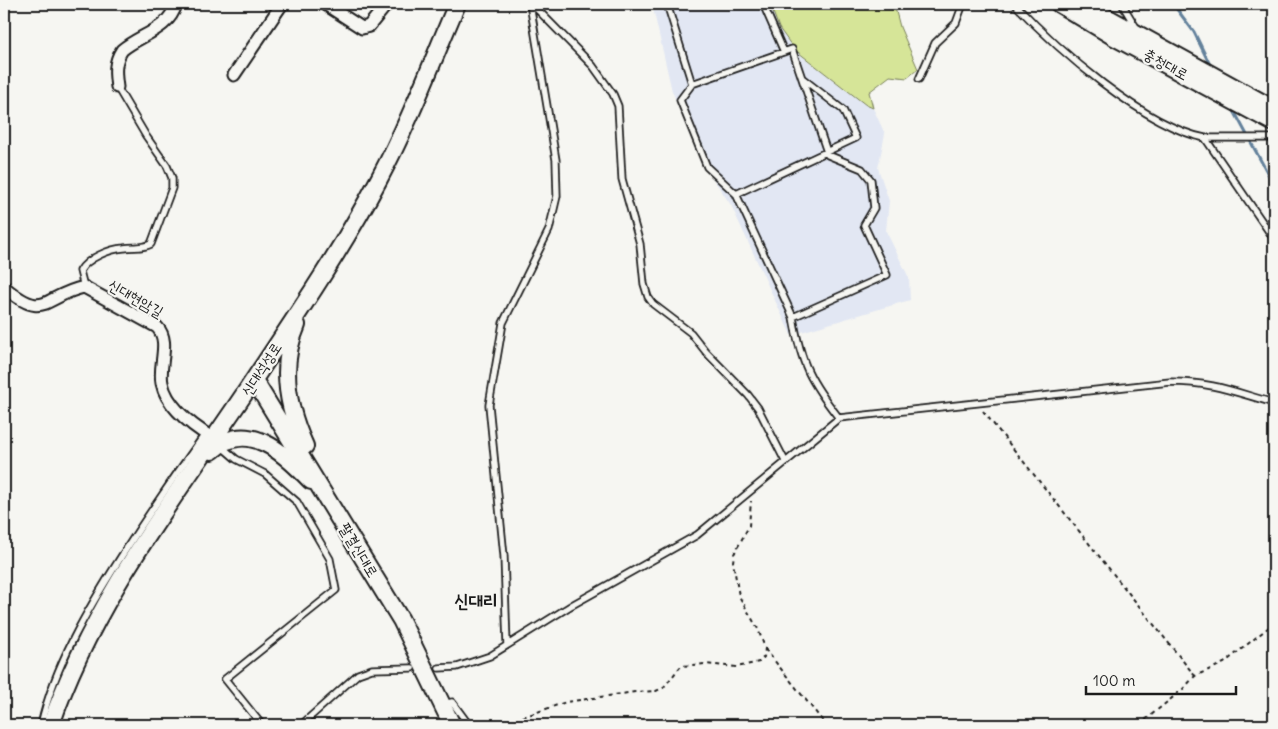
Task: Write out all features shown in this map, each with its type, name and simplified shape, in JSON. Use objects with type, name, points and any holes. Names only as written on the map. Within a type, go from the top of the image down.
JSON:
[{"type":"main road","name":"신대석성로","points":[[51,725],[87,638],[157,524],[254,380],[311,291],[380,177],[457,4]]},
{"type":"main road","name":"충청대로","points":[[1059,4],[1114,37],[1170,65],[1274,123]]},
{"type":"main road","name":"충청대로","points":[[1082,4],[1274,108]]},
{"type":"main road","points":[[311,291],[288,350],[287,389],[300,435],[330,501]]},
{"type":"main road","name":"팔결신대로","points":[[254,380],[330,501],[401,620],[444,704],[452,725]]},
{"type":"main road","points":[[213,439],[228,439],[239,436],[253,438],[285,458],[330,501]]},
{"type":"street","points":[[117,87],[115,67],[122,50],[166,24],[172,17],[176,4]]},
{"type":"street","points":[[234,75],[282,4]]},
{"type":"street","points":[[324,4],[362,28],[369,26],[387,4]]},
{"type":"street","name":"신대현암길","points":[[4,287],[23,302],[43,306],[74,290],[84,288],[157,327],[163,333],[162,385],[169,400],[183,416],[213,439]]},
{"type":"lane","points":[[531,4],[593,66],[613,94],[618,106],[622,179],[640,244],[644,284],[648,297],[653,304],[691,333],[706,352],[748,395],[758,408],[785,460]]},
{"type":"lane","points":[[507,646],[504,556],[489,405],[502,323],[549,230],[557,196],[556,160],[531,4]]},
{"type":"lane","points":[[667,4],[692,84]]},
{"type":"lane","points":[[763,4],[784,52]]},
{"type":"lane","points":[[919,79],[935,43],[956,23],[963,4]]},
{"type":"lane","points":[[1015,4],[1052,41],[1122,96],[1169,127],[1186,134],[1205,138],[1274,138]]},
{"type":"lane","points":[[1122,4],[1140,35]]},
{"type":"lane","points":[[793,317],[887,275],[864,225],[874,208],[871,180],[862,169],[828,155],[792,49],[692,84],[680,100],[707,166],[736,194],[793,317],[798,347],[806,372],[839,418]]},
{"type":"lane","points":[[736,194],[856,138],[843,110],[802,78]]},
{"type":"lane","points":[[84,288],[80,271],[87,262],[112,251],[124,248],[145,247],[151,244],[172,188],[172,178],[167,166],[146,136],[117,87]]},
{"type":"lane","points":[[1205,138],[1274,239]]},
{"type":"lane","points":[[439,668],[472,664],[507,646],[572,605],[697,535],[785,460],[839,418],[1148,384],[1189,382],[1235,390],[1274,403]]},
{"type":"lane","points":[[41,725],[47,700],[87,610],[148,516],[213,439],[236,459],[265,474],[297,502],[330,559],[336,590],[225,679],[262,725]]},
{"type":"lane","points":[[300,725],[358,674],[372,669],[412,668]]},
{"type":"lane","points":[[444,704],[452,702],[470,725]]},
{"type":"path","points":[[977,403],[1195,676]]},
{"type":"path","points":[[751,489],[749,526],[734,554],[733,562],[739,596],[758,629],[765,648],[826,725]]},
{"type":"path","points":[[1139,725],[1178,694],[1195,676],[1224,663],[1274,623]]},
{"type":"path","points":[[500,725],[566,702],[656,691],[663,688],[681,666],[705,664],[737,667],[759,662],[764,657],[765,648]]},
{"type":"shaded area","points":[[652,4],[770,4],[779,28],[794,49],[866,105],[873,108],[885,134],[878,168],[889,201],[886,231],[909,278],[910,300],[791,335],[731,205],[701,161],[672,91]]},
{"type":"green space","points":[[770,4],[894,4],[900,27],[918,69],[907,78],[890,76],[869,92],[873,108],[866,105],[794,49],[779,28]]},
{"type":"waterway","points":[[1173,4],[1194,32],[1211,67]]},
{"type":"waterway","points":[[1233,109],[1274,185]]},
{"type":"district","name":"신대리","points":[[476,600]]}]
